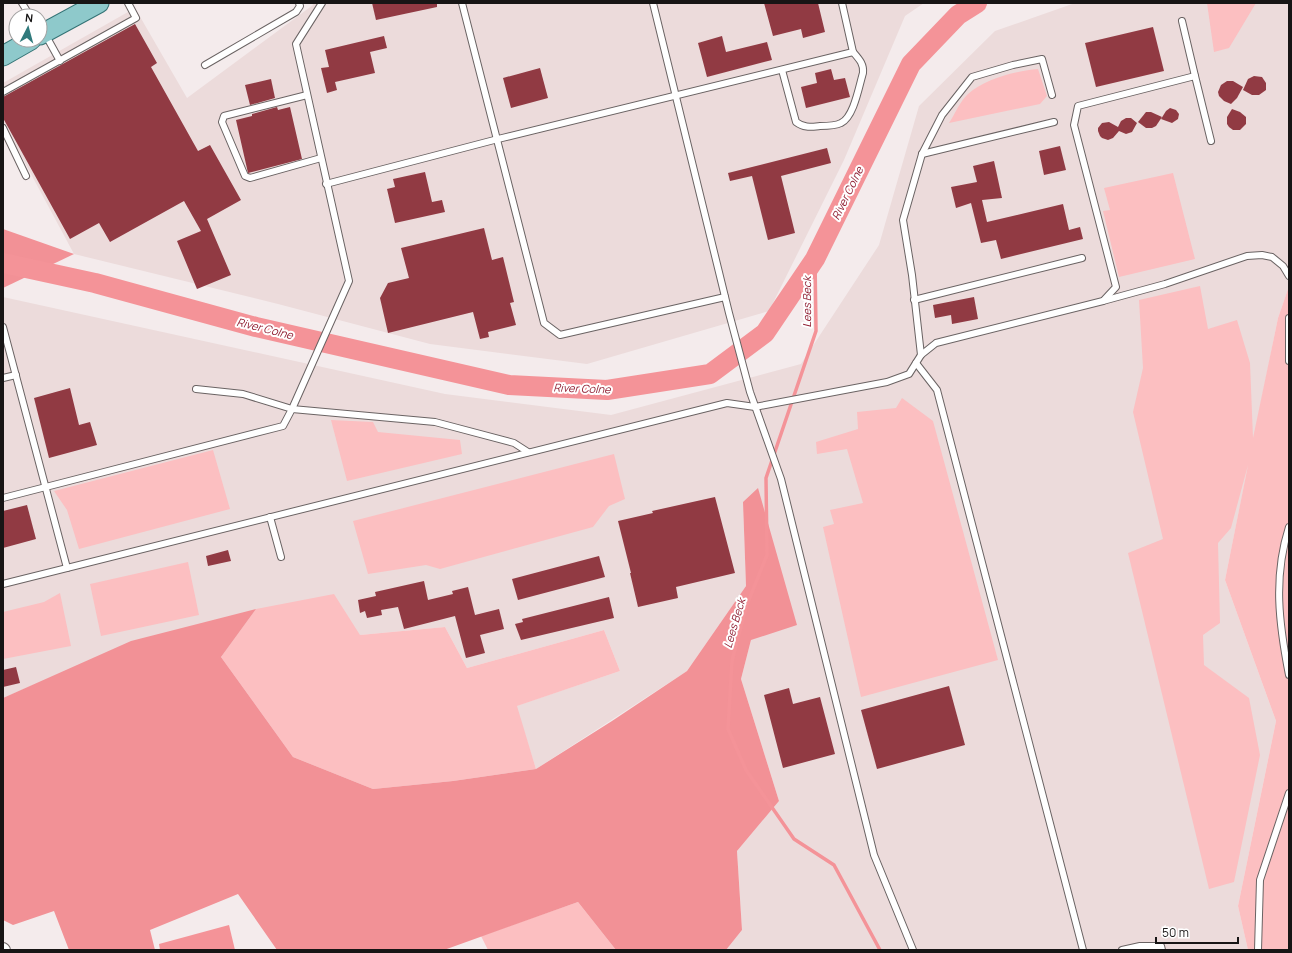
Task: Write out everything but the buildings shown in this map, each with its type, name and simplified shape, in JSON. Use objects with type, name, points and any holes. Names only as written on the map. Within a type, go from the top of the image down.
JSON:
[{"type":"main road","points":[[48,30],[99,3]]},
{"type":"main road","points":[[3,56],[17,48]]},
{"type":"lane","points":[[3,92],[136,18],[128,3]]},
{"type":"lane","points":[[205,65],[296,12],[300,6],[299,3]]},
{"type":"lane","points":[[3,498],[284,426],[349,281],[326,184],[296,44],[322,3]]},
{"type":"lane","points":[[462,3],[498,139],[544,324],[560,335],[725,297]]},
{"type":"lane","points":[[653,3],[725,297],[750,392],[781,479],[874,855],[913,950]]},
{"type":"lane","points":[[782,70],[796,122],[807,128],[837,125],[843,122],[853,108],[863,73],[863,68],[862,63],[853,52],[842,3]]},
{"type":"lane","points":[[1182,21],[1211,141]]},
{"type":"lane","points":[[48,46],[60,61]]},
{"type":"lane","points":[[326,184],[498,139],[853,52]]},
{"type":"lane","points":[[921,354],[903,220],[922,154],[942,115],[972,77],[1013,65],[1042,60],[1052,95]]},
{"type":"lane","points":[[1103,301],[1116,287],[1074,125],[1078,106],[1195,76]]},
{"type":"lane","points":[[307,95],[224,116],[222,122],[247,178],[321,158]]},
{"type":"lane","points":[[922,154],[1054,122]]},
{"type":"lane","points":[[3,128],[26,176]]},
{"type":"lane","points":[[3,584],[727,403],[755,406],[887,382],[909,374],[921,354],[936,343],[1165,284],[1247,256],[1262,255],[1272,257],[1283,266],[1289,276]]},
{"type":"lane","points":[[914,300],[1082,258]]},
{"type":"lane","points":[[1289,318],[1289,361]]},
{"type":"lane","points":[[3,326],[66,568]]},
{"type":"lane","points":[[916,363],[937,390],[1083,950]]},
{"type":"lane","points":[[3,378],[16,375]]},
{"type":"lane","points":[[196,389],[243,394],[292,408],[435,422],[514,443],[528,452]]},
{"type":"lane","points":[[270,517],[281,557]]},
{"type":"lane","points":[[1289,527],[1280,561],[1278,590],[1281,628],[1289,675]]},
{"type":"lane","points":[[1258,950],[1260,880],[1289,793]]},
{"type":"lane","points":[[1122,950],[1140,946],[1161,946],[1162,950]]},
{"type":"shaded area","points":[[312,3],[924,3],[905,16],[844,160],[769,311],[587,364],[430,344],[278,304],[74,254],[3,122],[3,83],[135,8],[187,98],[313,5]]},
{"type":"shaded area","points":[[1075,3],[1289,3],[1289,286],[1278,318],[1225,580],[1276,721],[1238,906],[1248,950],[726,950],[742,930],[737,851],[779,801],[741,679],[751,640],[743,502],[746,586],[687,671],[536,769],[516,706],[620,671],[604,630],[467,668],[445,627],[360,635],[38,683],[3,698],[3,297],[445,394],[611,415],[801,364],[879,245],[919,106],[995,31]]},
{"type":"shaded area","points":[[1207,3],[1256,3],[1229,48],[1214,52]]},
{"type":"shaded area","points":[[1038,69],[1047,96],[1040,104],[949,123],[962,100],[983,84],[1001,77]]},
{"type":"shaded area","points":[[1173,173],[1195,259],[1119,277],[1103,211],[1110,210],[1104,188]]},
{"type":"shaded area","points":[[3,229],[74,254],[3,288]]},
{"type":"shaded area","points":[[1200,286],[1208,329],[1237,320],[1250,363],[1253,438],[1278,318],[1289,286],[1289,950],[1248,950],[1238,906],[1276,721],[1225,580],[1248,465],[1231,528],[1218,543],[1220,623],[1203,635],[1204,665],[1249,698],[1260,755],[1234,882],[1209,889],[1128,553],[1163,539],[1133,412],[1143,368],[1139,300]]},
{"type":"shaded area","points":[[902,398],[933,421],[998,660],[861,697],[823,527],[834,524],[830,510],[863,503],[847,449],[817,454],[816,442],[858,429],[857,412],[896,408]]},
{"type":"shaded area","points":[[331,420],[373,422],[378,432],[460,440],[462,454],[347,481]]},
{"type":"shaded area","points":[[213,450],[230,509],[79,549],[67,510],[54,491]]},
{"type":"shaded area","points":[[614,454],[625,499],[609,506],[593,527],[440,569],[426,565],[368,574],[353,521]]},
{"type":"shaded area","points":[[758,488],[797,625],[751,640],[741,679],[779,801],[737,851],[742,930],[726,950],[616,950],[578,902],[444,950],[277,950],[238,894],[150,930],[155,950],[69,950],[54,911],[13,925],[3,920],[3,698],[131,641],[256,609],[221,657],[293,757],[373,789],[453,781],[536,769],[687,671],[746,586],[743,502]]},
{"type":"shaded area","points":[[188,562],[199,615],[101,636],[90,584]]},
{"type":"shaded area","points":[[60,593],[71,646],[3,659],[3,612],[44,602]]},
{"type":"shaded area","points":[[334,594],[360,635],[445,627],[467,668],[604,630],[620,671],[517,706],[536,769],[453,781],[373,789],[293,757],[221,657],[256,609]]},
{"type":"shaded area","points":[[578,902],[616,950],[488,950],[481,936]]},
{"type":"shaded area","points":[[229,925],[235,950],[160,950],[159,944]]},
{"type":"waterway","name":"River Colne","points":[[3,263],[95,283],[256,327],[509,385],[607,390],[710,374],[765,333],[815,259],[911,64],[958,15],[977,3]]},
{"type":"waterway","name":"Lees Beck","points":[[815,259],[816,331],[766,478],[767,555],[746,607],[732,661],[728,729],[746,770],[794,839],[834,865],[880,950]]}]
